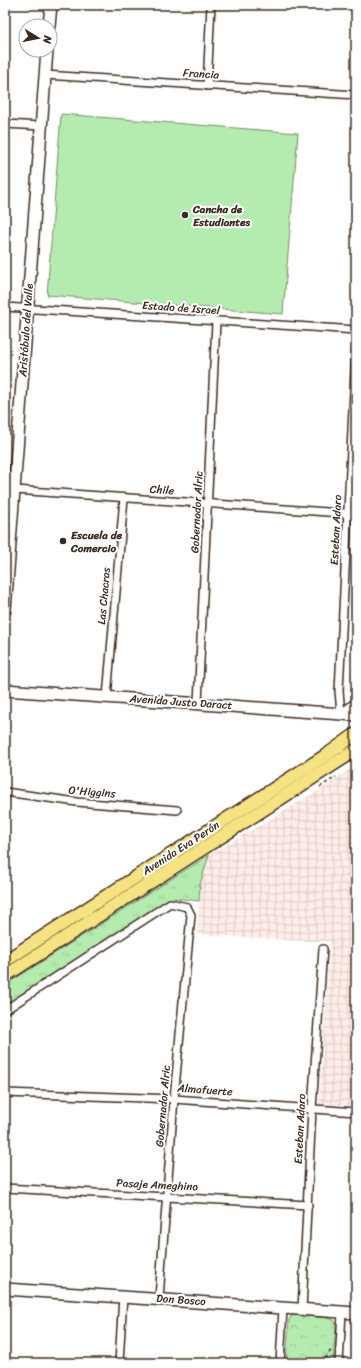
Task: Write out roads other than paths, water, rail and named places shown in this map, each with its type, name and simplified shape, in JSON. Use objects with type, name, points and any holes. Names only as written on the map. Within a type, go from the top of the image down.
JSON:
[{"type":"main road","points":[[50,18],[51,5]]},
{"type":"main road","name":"Aristóbulo del Valle","points":[[5,610],[46,58]]},
{"type":"main road","name":"Avenida Justo Daract","points":[[5,690],[356,715]]},
{"type":"main road","name":"Avenida Eva Perón","points":[[5,961],[315,763],[356,734]]},
{"type":"main road","name":"Avenida Eva Perón","points":[[5,976],[356,750]]},
{"type":"main road","name":"Don Bosco","points":[[5,1289],[159,1298],[356,1313]]},
{"type":"street","points":[[207,86],[211,5]]},
{"type":"street","name":"Francia","points":[[45,75],[356,94]]},
{"type":"street","points":[[5,124],[42,126]]},
{"type":"street","name":"Estado de Israel","points":[[5,307],[356,330]]},
{"type":"street","name":"Gobernador Alric","points":[[198,703],[216,322]]},
{"type":"street","name":"Esteban Adaro","points":[[340,713],[339,691],[352,514],[356,349]]},
{"type":"street","name":"Chile","points":[[15,490],[352,514]]},
{"type":"street","name":"Las Chacras","points":[[107,697],[124,498]]},
{"type":"street","points":[[340,713],[356,702]]},
{"type":"street","name":"O'Higgins","points":[[5,792],[76,802],[177,810]]},
{"type":"street","name":"Gobernador Alric","points":[[5,1010],[170,903],[187,907],[191,915],[174,1099],[168,1196],[159,1298]]},
{"type":"street","name":"Esteban Adaro","points":[[302,1310],[312,1109],[323,949]]},
{"type":"street","name":"Almafuerte","points":[[5,1094],[174,1099],[356,1112]]},
{"type":"street","name":"Pasaje Ameghino","points":[[5,1188],[308,1205]]},
{"type":"street","points":[[119,1363],[123,1296]]},
{"type":"street","points":[[280,1363],[283,1308]]},
{"type":"street","points":[[339,1363],[342,1313]]},
{"type":"place","name":"Cancha de Estudiantes","points":[[185,215]]},
{"type":"place","name":"Escuela de Comercio","points":[[63,541]]}]
